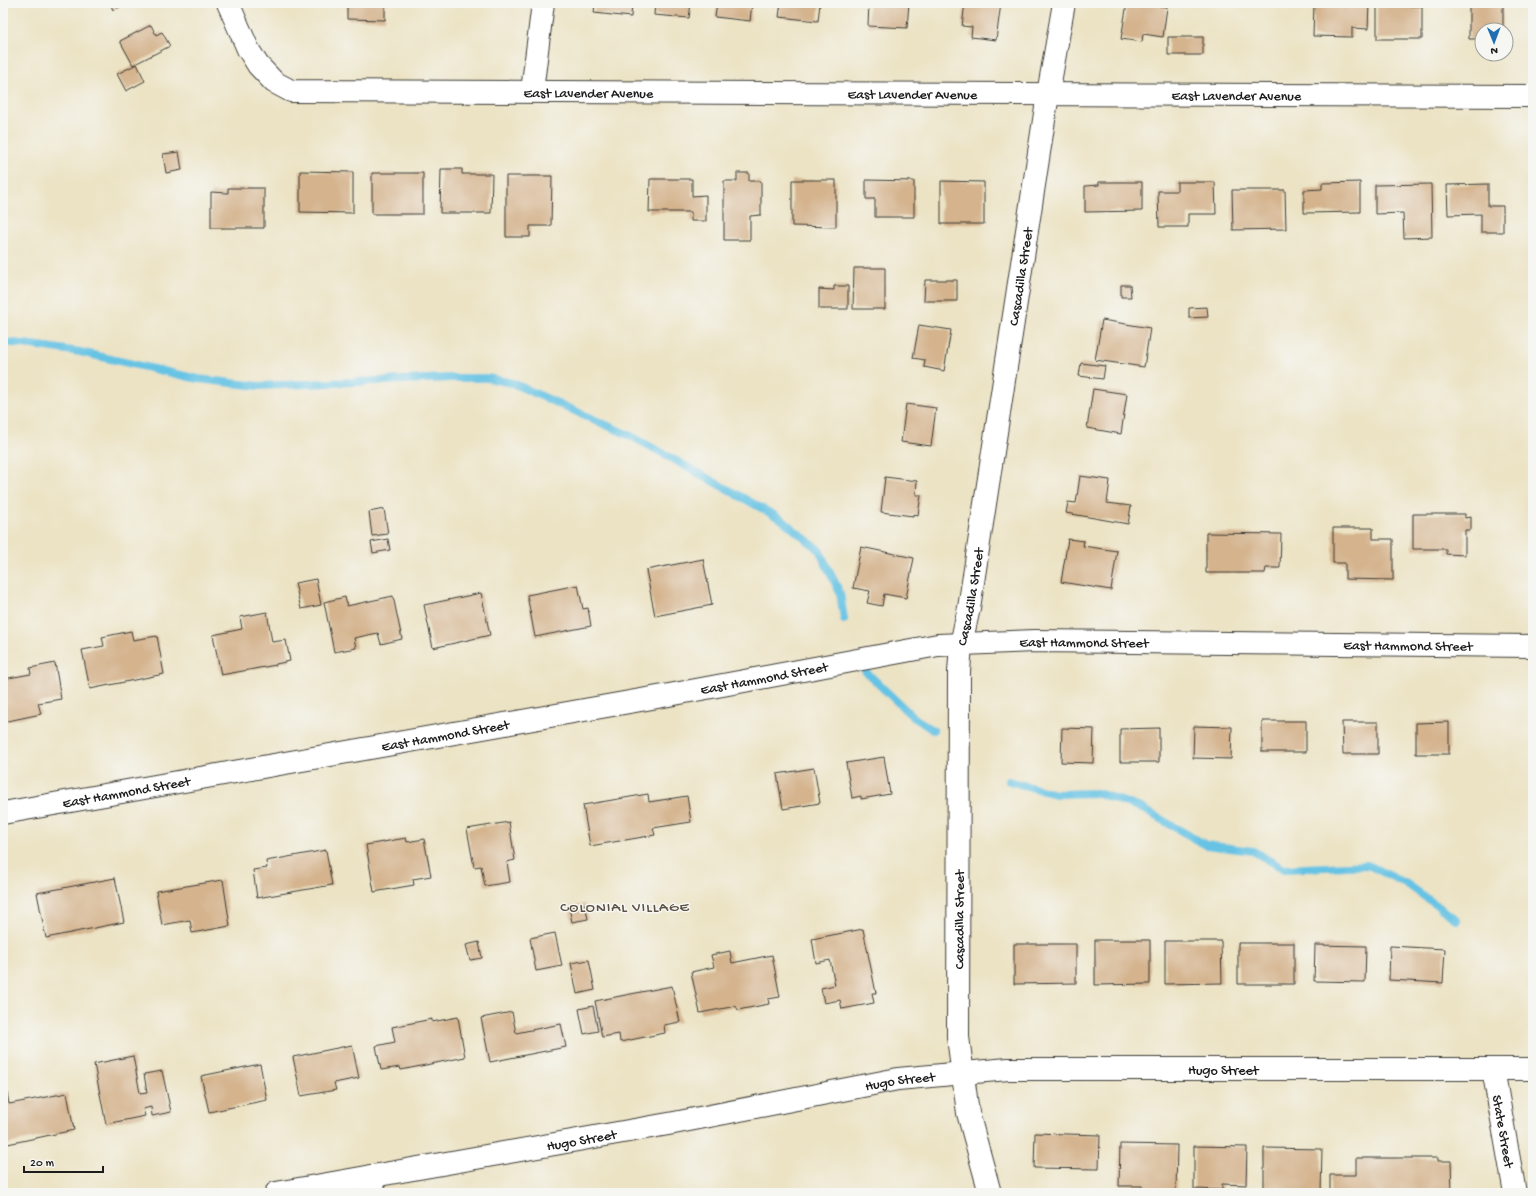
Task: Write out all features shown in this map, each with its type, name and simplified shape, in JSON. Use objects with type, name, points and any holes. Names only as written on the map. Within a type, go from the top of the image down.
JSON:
[{"type":"street","name":"East Lavender Avenue","points":[[228,3],[248,49],[258,65],[274,82],[291,90],[1533,96]]},
{"type":"street","points":[[532,91],[543,3]]},
{"type":"street","name":"Cascadilla Street","points":[[990,1193],[968,1113],[958,1037],[959,672],[961,644],[969,608],[1048,94],[1064,3]]},
{"type":"street","name":"East Hammond Street","points":[[3,813],[669,695],[908,649],[938,645],[1034,641],[1533,646]]},
{"type":"street","name":"Hugo Street","points":[[276,1193],[373,1184],[898,1079],[1008,1069],[1533,1069]]},
{"type":"street","name":"State Street","points":[[1492,1069],[1515,1193]]},
{"type":"building","points":[[110,3],[128,3],[113,10]]},
{"type":"building","points":[[347,3],[385,3],[385,20],[347,19]]},
{"type":"building","points":[[595,3],[632,3],[631,17],[594,13]]},
{"type":"building","points":[[655,3],[691,3],[689,18],[654,15]]},
{"type":"building","points":[[717,3],[752,3],[750,21],[715,17]]},
{"type":"building","points":[[781,3],[820,3],[818,21],[779,17]]},
{"type":"building","points":[[869,3],[909,3],[907,28],[868,26]]},
{"type":"building","points":[[965,3],[1001,3],[996,40],[971,37],[972,27],[962,26]]},
{"type":"building","points":[[1127,3],[1160,3],[1159,6],[1167,7],[1163,37],[1143,34],[1142,42],[1121,39]]},
{"type":"building","points":[[1314,3],[1369,3],[1368,29],[1352,28],[1352,37],[1313,36]]},
{"type":"building","points":[[1469,3],[1503,3],[1503,22],[1474,22],[1474,39],[1469,39]]},
{"type":"building","points":[[1377,6],[1422,6],[1422,39],[1377,39]]},
{"type":"building","points":[[151,25],[156,35],[162,32],[170,46],[133,65],[120,41]]},
{"type":"building","points":[[1168,37],[1203,37],[1203,55],[1168,55]]},
{"type":"building","points":[[137,64],[145,81],[126,91],[117,74]]},
{"type":"building","points":[[179,152],[182,170],[166,173],[163,154]]},
{"type":"building","points":[[441,169],[462,169],[462,174],[492,174],[491,213],[440,213]]},
{"type":"building","points":[[300,171],[353,172],[353,213],[300,212]]},
{"type":"building","points":[[372,173],[423,173],[423,214],[372,214]]},
{"type":"building","points":[[737,173],[749,173],[749,181],[761,181],[761,215],[750,216],[750,240],[724,240],[724,181],[737,181]]},
{"type":"building","points":[[506,176],[552,176],[551,226],[530,226],[530,237],[506,237]]},
{"type":"building","points":[[650,179],[692,179],[692,196],[706,195],[706,221],[691,221],[691,212],[649,212]]},
{"type":"building","points":[[792,180],[836,180],[836,227],[792,226]]},
{"type":"building","points":[[866,180],[914,181],[914,217],[875,217],[875,199],[866,199]]},
{"type":"building","points":[[941,181],[984,182],[984,224],[941,224]]},
{"type":"building","points":[[1099,182],[1142,182],[1142,211],[1085,212],[1085,186],[1099,185]]},
{"type":"building","points":[[1177,182],[1215,182],[1216,214],[1188,214],[1188,227],[1159,227],[1158,191],[1177,191]]},
{"type":"building","points":[[1360,182],[1360,212],[1304,213],[1304,190],[1322,189],[1322,183]]},
{"type":"building","points":[[1431,184],[1432,237],[1404,238],[1403,213],[1375,214],[1375,185]]},
{"type":"building","points":[[1488,184],[1488,206],[1503,206],[1503,232],[1481,232],[1481,214],[1448,215],[1447,185]]},
{"type":"building","points":[[228,188],[264,188],[264,228],[211,228],[211,192],[228,193]]},
{"type":"building","points":[[1232,190],[1285,190],[1286,229],[1233,230]]},
{"type":"building","points":[[854,268],[885,268],[885,309],[853,309]]},
{"type":"building","points":[[925,280],[957,280],[957,301],[924,301]]},
{"type":"building","points":[[1121,285],[1130,285],[1131,297],[1121,297]]},
{"type":"building","points":[[834,286],[848,286],[848,309],[819,309],[819,289],[834,290]]},
{"type":"building","points":[[1207,307],[1208,317],[1189,318],[1189,308]]},
{"type":"building","points":[[1102,320],[1150,328],[1144,367],[1095,360]]},
{"type":"building","points":[[919,325],[951,330],[944,371],[924,367],[925,360],[913,358]]},
{"type":"building","points":[[1081,363],[1105,366],[1103,379],[1079,376]]},
{"type":"building","points":[[1093,389],[1127,394],[1121,434],[1087,428]]},
{"type":"building","points":[[906,404],[936,408],[931,446],[901,442]]},
{"type":"building","points":[[1080,476],[1110,480],[1107,503],[1131,506],[1128,524],[1066,513],[1068,502],[1076,503]]},
{"type":"building","points":[[885,477],[917,481],[916,495],[921,495],[918,515],[913,514],[913,516],[881,512]]},
{"type":"building","points":[[384,509],[388,534],[372,536],[369,512]]},
{"type":"building","points":[[1413,514],[1465,514],[1465,518],[1471,517],[1471,530],[1465,530],[1465,555],[1446,554],[1446,549],[1413,549]]},
{"type":"building","points":[[1333,528],[1373,528],[1373,539],[1393,539],[1393,580],[1345,579],[1345,563],[1333,563]]},
{"type":"building","points":[[1206,533],[1281,534],[1280,568],[1266,568],[1265,573],[1206,573]]},
{"type":"building","points":[[388,539],[390,550],[373,553],[371,542]]},
{"type":"building","points":[[1068,539],[1084,541],[1083,546],[1117,551],[1111,590],[1061,582]]},
{"type":"building","points":[[861,547],[914,558],[906,598],[884,594],[882,606],[867,603],[870,591],[853,588]]},
{"type":"building","points":[[703,559],[712,605],[655,616],[646,570]]},
{"type":"building","points":[[316,579],[321,605],[301,609],[295,583]]},
{"type":"building","points":[[578,585],[583,609],[588,608],[591,626],[535,637],[527,595]]},
{"type":"building","points":[[481,593],[490,635],[433,648],[424,605]]},
{"type":"building","points":[[393,596],[402,639],[381,644],[378,633],[354,638],[356,648],[334,652],[324,602],[345,597],[347,606]]},
{"type":"building","points":[[267,612],[272,642],[286,640],[290,661],[221,675],[213,635],[242,629],[240,617]]},
{"type":"building","points":[[131,631],[133,640],[157,636],[164,674],[90,689],[82,650],[104,646],[102,637]]},
{"type":"building","points":[[55,663],[61,699],[38,703],[41,714],[3,722],[3,679],[31,674],[30,668]]},
{"type":"building","points":[[1262,721],[1306,721],[1306,752],[1262,752]]},
{"type":"building","points":[[1342,722],[1378,722],[1378,754],[1343,754]]},
{"type":"building","points":[[1449,722],[1449,754],[1416,754],[1416,723]]},
{"type":"building","points":[[1194,726],[1232,727],[1231,759],[1193,758]]},
{"type":"building","points":[[1062,728],[1094,729],[1093,763],[1061,762]]},
{"type":"building","points":[[1159,728],[1159,762],[1120,762],[1120,729]]},
{"type":"building","points":[[884,757],[890,794],[861,799],[861,796],[852,798],[846,763]]},
{"type":"building","points":[[814,768],[820,803],[783,809],[777,774]]},
{"type":"building","points":[[648,794],[649,802],[687,796],[691,822],[653,828],[655,835],[590,846],[583,805]]},
{"type":"building","points":[[509,822],[515,860],[507,862],[510,882],[485,886],[481,866],[474,867],[467,829]]},
{"type":"building","points":[[406,838],[407,842],[424,839],[431,876],[413,879],[414,885],[374,892],[366,845]]},
{"type":"building","points":[[326,850],[332,885],[257,898],[253,870],[267,868],[266,861]]},
{"type":"building","points":[[115,878],[124,922],[46,938],[37,893]]},
{"type":"building","points":[[223,880],[230,926],[192,933],[190,920],[162,925],[156,891]]},
{"type":"building","points":[[585,904],[588,919],[572,922],[569,907]]},
{"type":"building","points":[[863,929],[876,993],[872,993],[874,1003],[842,1009],[840,1000],[824,1003],[821,988],[835,985],[830,960],[816,963],[812,939]]},
{"type":"building","points":[[555,933],[562,966],[536,971],[530,938]]},
{"type":"building","points":[[1095,940],[1150,940],[1150,984],[1095,985]]},
{"type":"building","points":[[1165,941],[1221,941],[1222,983],[1165,984]]},
{"type":"building","points":[[479,942],[482,958],[470,960],[466,945]]},
{"type":"building","points":[[1238,943],[1294,943],[1294,984],[1238,984]]},
{"type":"building","points":[[1014,944],[1076,944],[1076,983],[1014,984]]},
{"type":"building","points":[[1315,945],[1366,946],[1365,982],[1314,981]]},
{"type":"building","points":[[1390,946],[1445,949],[1443,983],[1389,980]]},
{"type":"building","points":[[730,951],[732,963],[772,955],[780,997],[768,999],[769,1004],[738,1010],[736,1006],[700,1013],[691,972],[714,967],[711,955]]},
{"type":"building","points":[[589,960],[595,990],[577,994],[571,963]]},
{"type":"building","points":[[672,986],[680,1022],[664,1025],[665,1033],[620,1042],[619,1034],[602,1037],[595,1001]]},
{"type":"building","points":[[593,1006],[598,1031],[584,1034],[579,1009]]},
{"type":"building","points":[[512,1012],[516,1033],[561,1024],[566,1047],[490,1062],[481,1018]]},
{"type":"building","points":[[458,1017],[465,1057],[401,1070],[400,1067],[381,1070],[376,1046],[395,1042],[392,1027],[432,1019],[432,1022]]},
{"type":"building","points":[[352,1045],[359,1078],[334,1083],[336,1090],[301,1096],[293,1057]]},
{"type":"building","points":[[133,1056],[140,1093],[147,1092],[144,1074],[162,1071],[171,1112],[152,1116],[151,1107],[143,1109],[145,1116],[106,1124],[94,1064]]},
{"type":"building","points":[[260,1064],[267,1100],[209,1112],[201,1076]]},
{"type":"building","points":[[5,1080],[9,1104],[67,1093],[74,1130],[3,1145],[3,1081]]},
{"type":"building","points":[[1035,1133],[1100,1135],[1099,1169],[1034,1168]]},
{"type":"building","points":[[1120,1144],[1177,1145],[1176,1193],[1142,1193],[1142,1186],[1119,1186]]},
{"type":"building","points":[[1194,1146],[1247,1147],[1246,1185],[1222,1184],[1222,1190],[1194,1189]]},
{"type":"building","points":[[1264,1148],[1322,1149],[1321,1193],[1264,1193]]},
{"type":"building","points":[[1356,1158],[1438,1158],[1438,1161],[1451,1161],[1452,1193],[1330,1193],[1330,1175],[1356,1175]]},
{"type":"waterway","points":[[3,342],[80,352],[198,379],[258,386],[451,378],[488,378],[512,383],[633,437],[781,519],[819,550],[840,593],[844,619]]},
{"type":"waterway","points":[[865,671],[913,717],[933,730]]},
{"type":"waterway","points":[[1009,781],[1055,794],[1098,793],[1141,808],[1206,845],[1253,851],[1284,869],[1368,865],[1407,884],[1457,920]]},
{"type":"district","name":"COLONIAL VILLAGE","points":[[625,906]]}]
